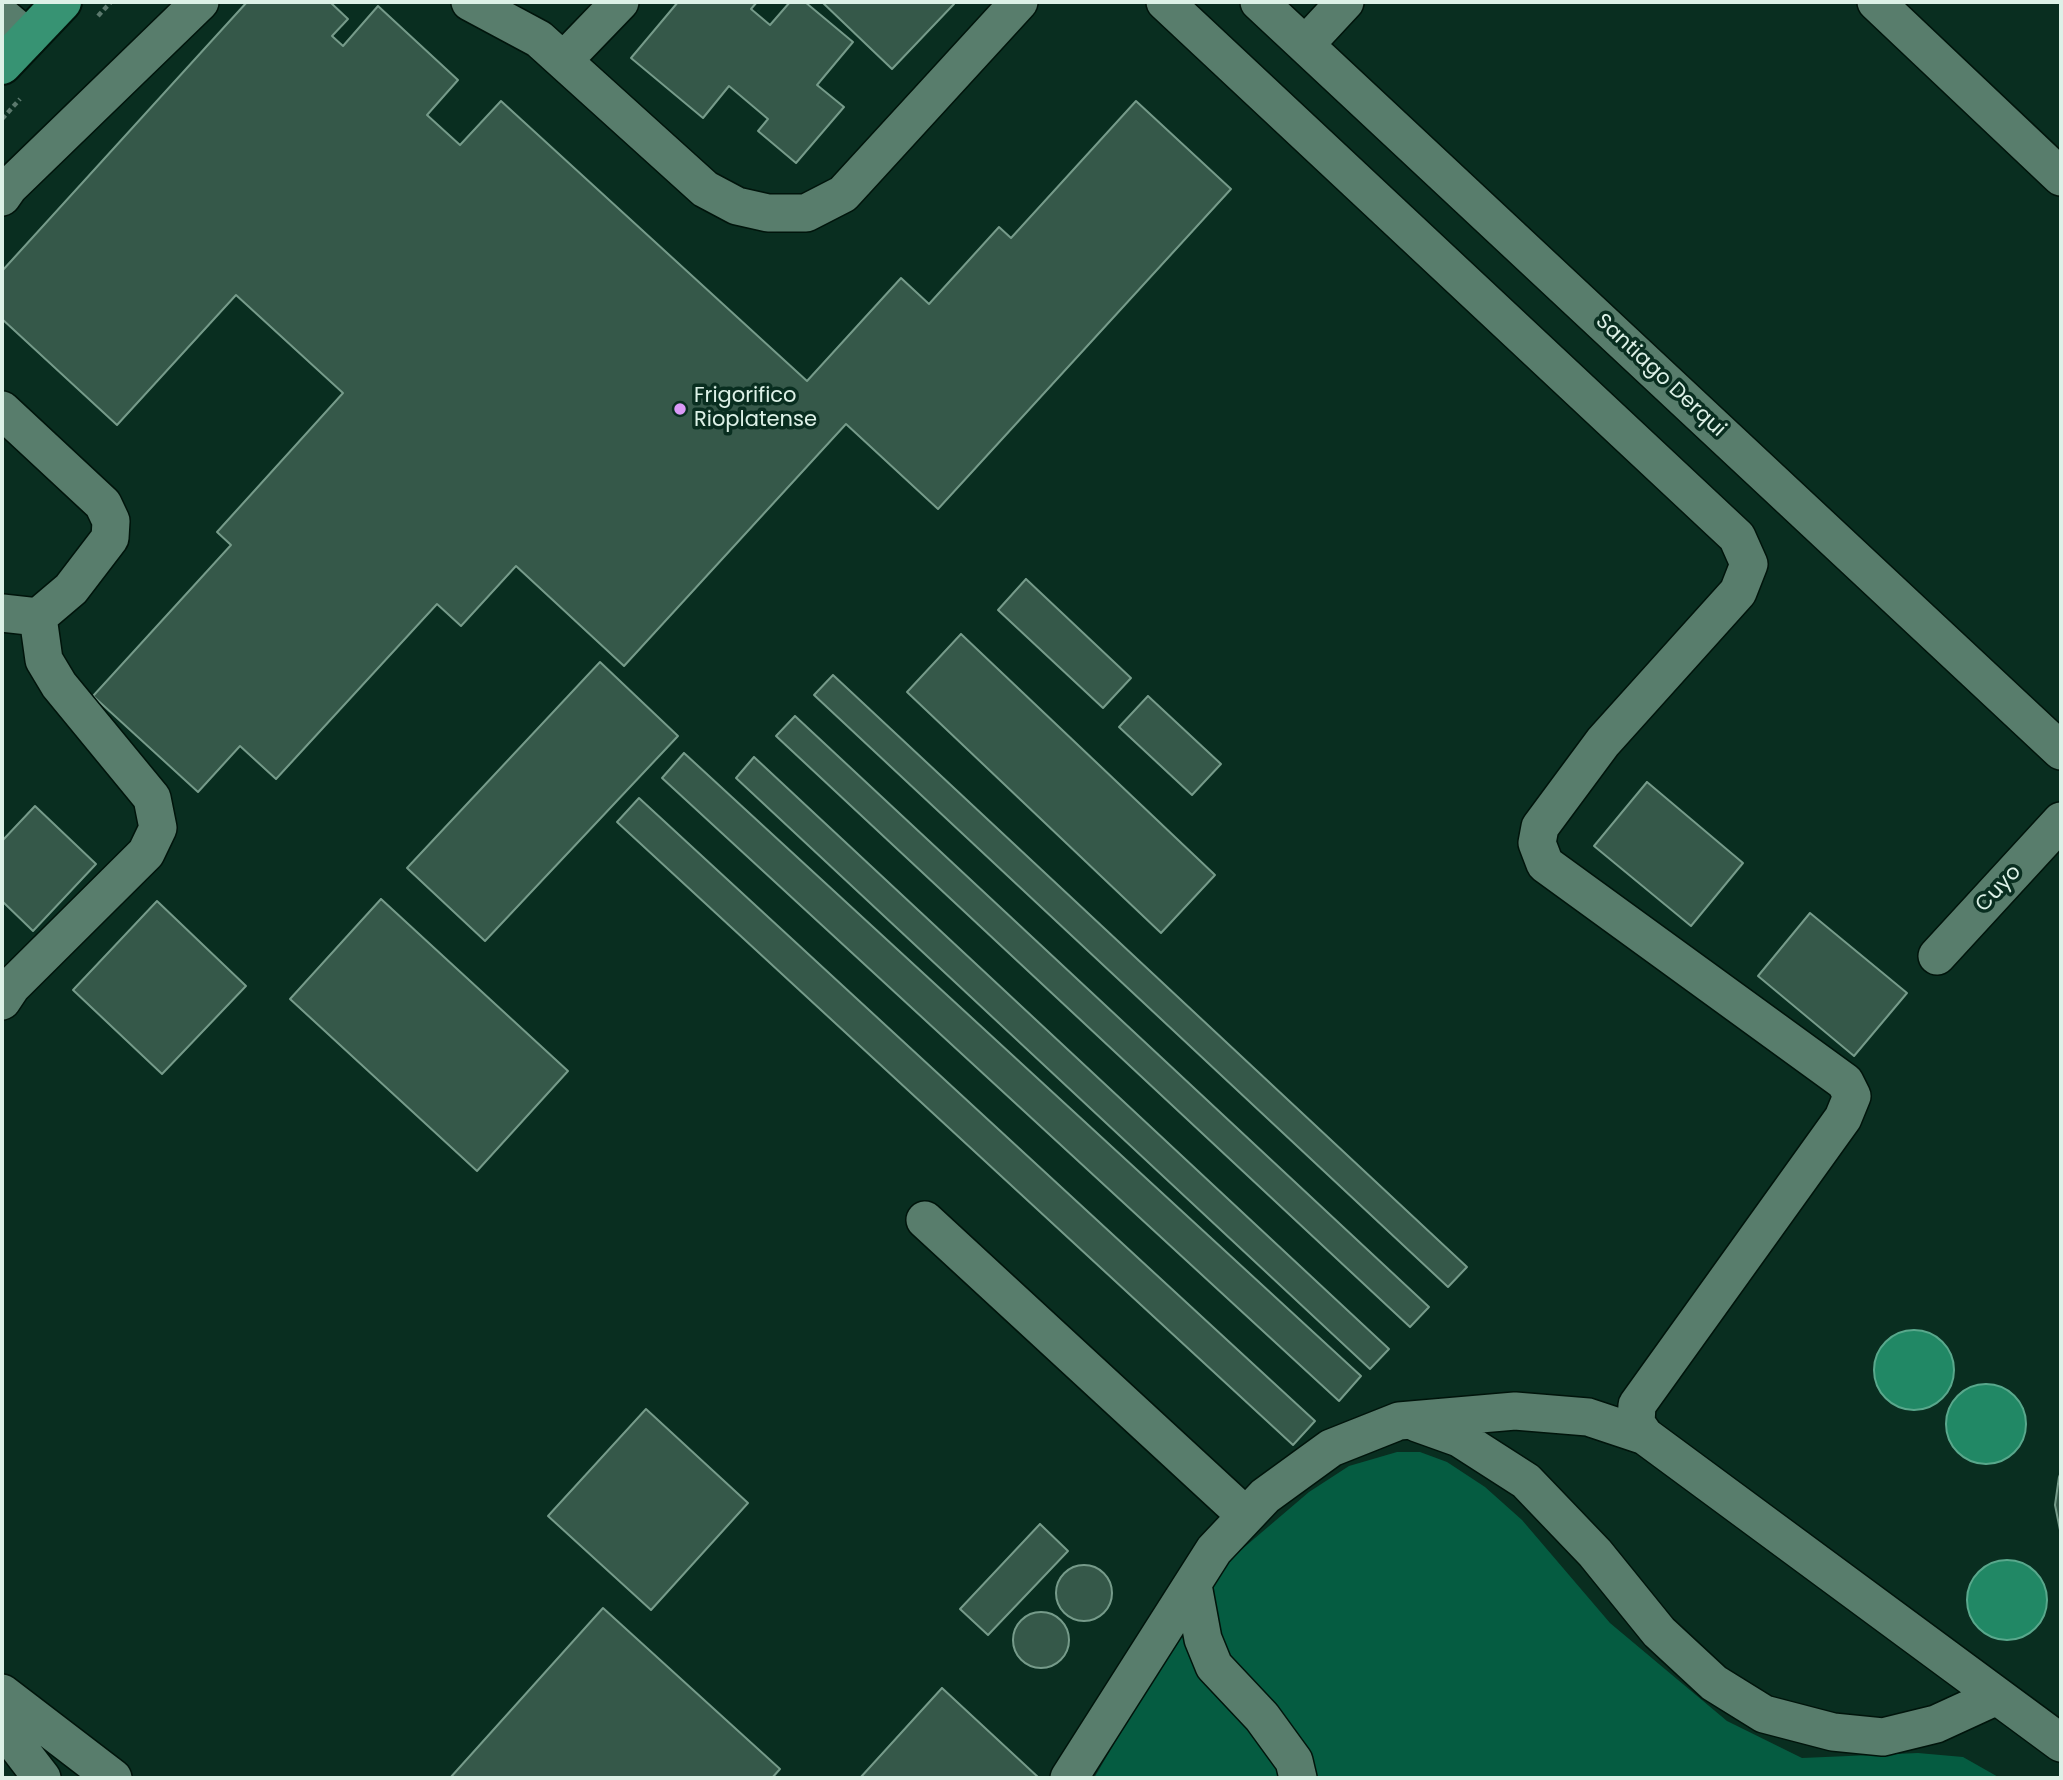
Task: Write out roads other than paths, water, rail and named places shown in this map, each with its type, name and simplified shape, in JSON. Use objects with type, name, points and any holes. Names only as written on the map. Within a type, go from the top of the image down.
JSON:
[{"type":"main road","points":[[2,65],[15,27],[62,2]]},
{"type":"street","points":[[2,197],[9,187],[200,2]]},
{"type":"street","points":[[470,2],[539,38],[705,189],[737,206],[768,213],[806,213],[843,194],[1019,2]]},
{"type":"street","points":[[564,60],[621,2]]},
{"type":"street","points":[[1165,2],[1737,537],[1749,564],[1738,592],[1603,742],[1540,827],[1536,843],[1545,864],[1846,1082],[1852,1096],[1843,1118],[1637,1405],[1636,1423],[1645,1436]]},
{"type":"street","name":"Santiago Derqui","points":[[1259,2],[2061,751]]},
{"type":"street","points":[[1305,45],[1345,2]]},
{"type":"street","points":[[1877,2],[2061,177]]},
{"type":"street","points":[[2,410],[103,504],[110,521],[110,538],[71,589],[38,617],[2,613]]},
{"type":"street","points":[[2,1000],[12,986],[145,853],[158,828],[152,797],[59,685],[44,660],[38,617]]},
{"type":"street","name":"Cuyo","points":[[1937,956],[2061,821]]},
{"type":"street","points":[[925,1220],[1246,1516]]},
{"type":"street","points":[[1069,1778],[1214,1550],[1265,1496],[1331,1448],[1399,1421],[1516,1411],[1588,1417],[1645,1436],[2061,1743]]},
{"type":"street","points":[[1409,1420],[1459,1438],[1526,1481],[1595,1553],[1659,1632],[1714,1684],[1764,1714],[1833,1732],[1883,1737],[1936,1724],[1997,1696]]},
{"type":"street","points":[[1192,1585],[1203,1639],[1214,1666],[1262,1717],[1294,1761],[1298,1778]]},
{"type":"street","points":[[2,1693],[113,1778]]},
{"type":"street","points":[[2,1726],[42,1778]]},
{"type":"place","name":"Frigorifico Rioplatense","points":[[680,409]]}]
